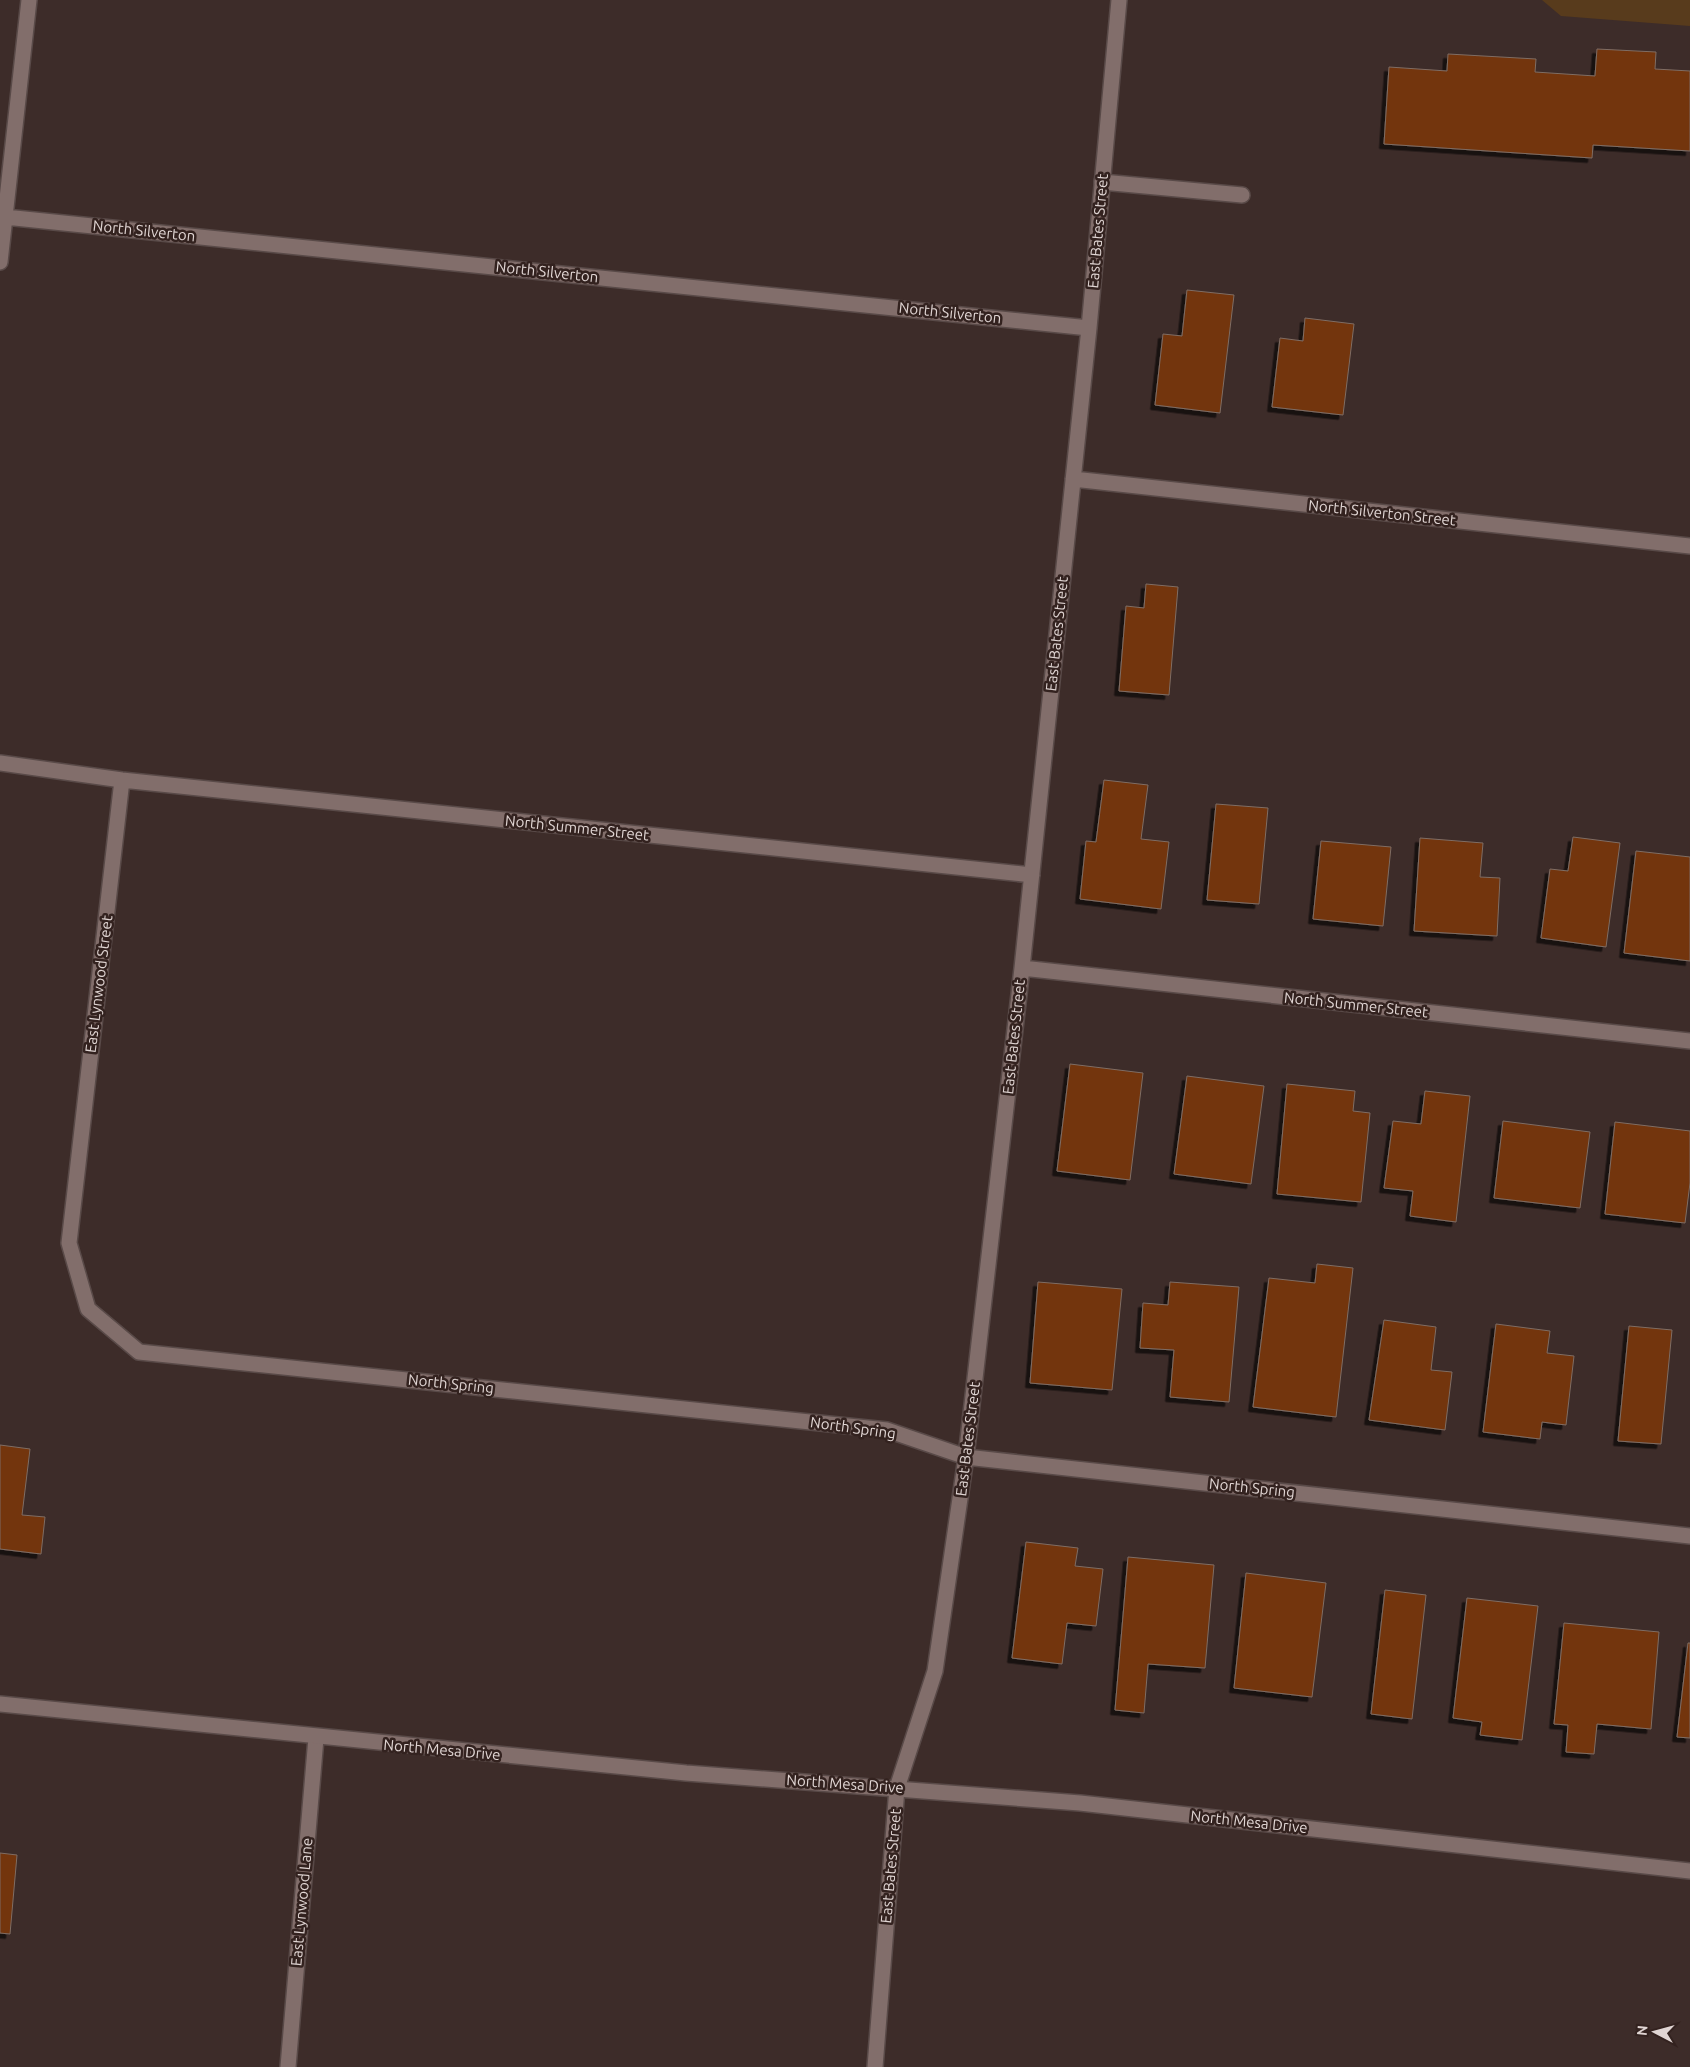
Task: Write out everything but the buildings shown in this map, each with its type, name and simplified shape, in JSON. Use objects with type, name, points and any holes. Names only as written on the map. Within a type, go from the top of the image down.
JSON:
[{"type":"street","points":[[0,262],[29,0]]},
{"type":"street","name":"East Bates Street","points":[[875,2067],[897,1788],[935,1671],[966,1457],[1032,875],[1089,328],[1119,0]]},
{"type":"street","points":[[1102,182],[1242,195]]},
{"type":"street","name":"North Silverton","points":[[5,217],[1089,328]]},
{"type":"street","name":"North Silverton Street","points":[[1073,479],[1690,546]]},
{"type":"street","points":[[0,763],[122,780]]},
{"type":"street","name":"North Summer Street","points":[[122,780],[1032,875]]},
{"type":"street","name":"East Lynwood Street","points":[[88,1308],[69,1243],[122,780]]},
{"type":"street","name":"North Summer Street","points":[[1022,968],[1690,1041]]},
{"type":"street","name":"North Spring","points":[[88,1308],[139,1352],[887,1430],[966,1457],[1690,1536]]},
{"type":"street","name":"North Mesa Drive","points":[[0,1704],[316,1738],[686,1773],[1090,1804],[1690,1871]]},
{"type":"street","name":"East Lynwood Lane","points":[[288,2067],[316,1738]]},
{"type":"shaded area","points":[[1542,0],[1690,0],[1690,26],[1561,16]]}]
